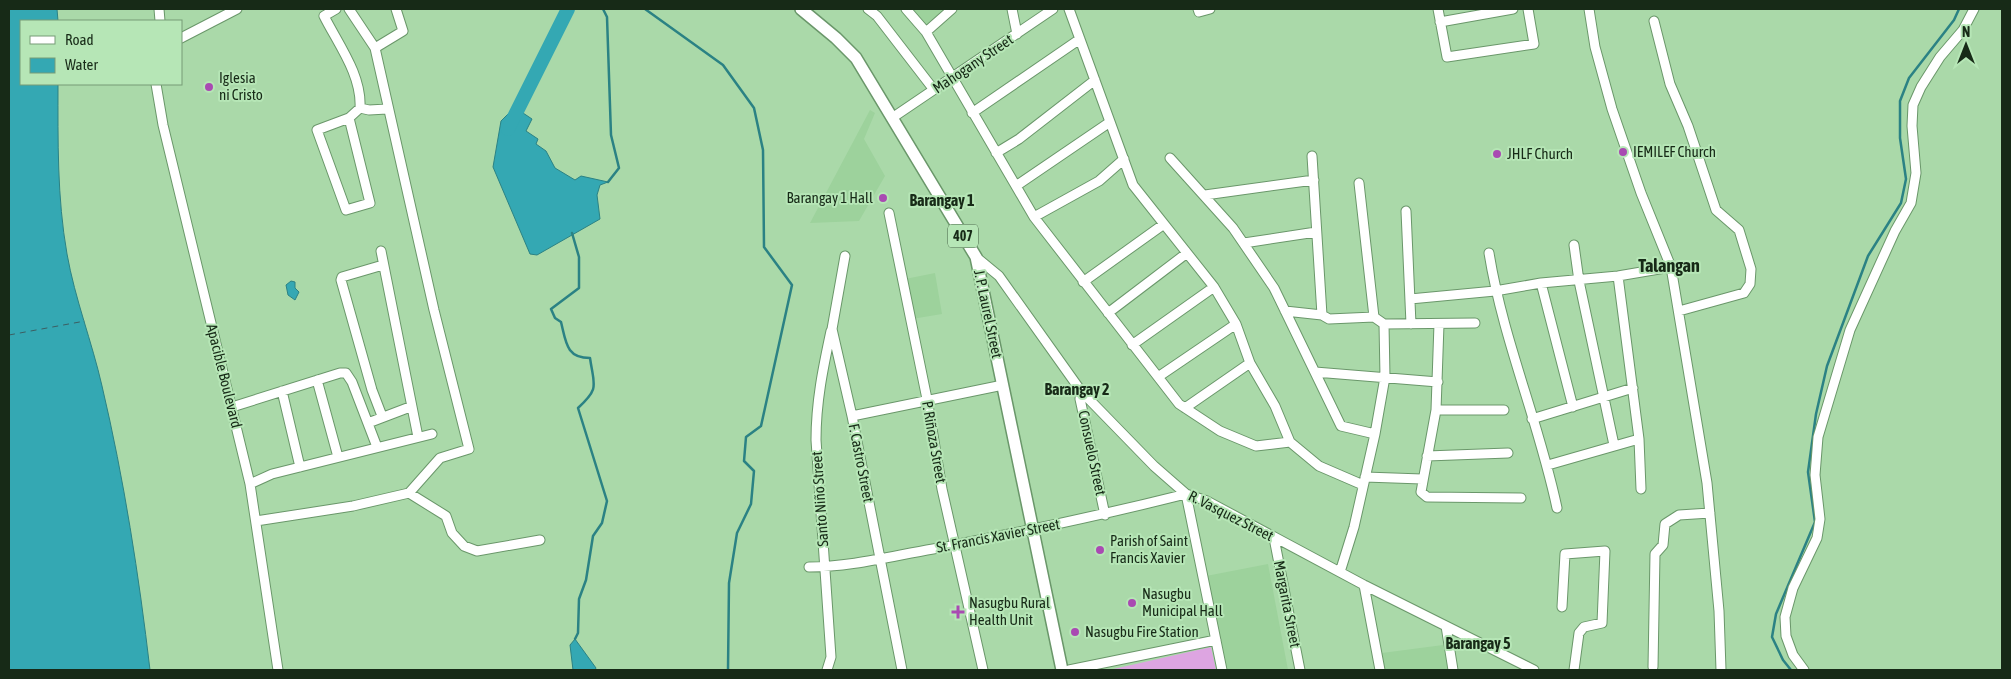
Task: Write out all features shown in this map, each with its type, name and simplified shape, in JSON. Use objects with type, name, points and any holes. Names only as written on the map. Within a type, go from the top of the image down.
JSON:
[{"type":"main road","name":"J. P. Laurel Street","points":[[801,9],[836,38],[856,58],[976,257],[1062,670]]},
{"type":"street","points":[[182,37],[237,9]]},
{"type":"street","points":[[336,9],[324,16],[355,75],[361,97],[360,108],[349,118],[317,130],[346,210],[370,203],[349,118]]},
{"type":"street","points":[[256,521],[353,506],[409,493],[440,458],[469,449],[387,109],[375,48],[349,9]]},
{"type":"street","points":[[375,48],[402,31],[396,9]]},
{"type":"street","points":[[868,9],[877,16],[931,86]]},
{"type":"street","points":[[906,9],[926,32],[951,78],[1034,217],[1179,404],[1220,431],[1256,446],[1290,442]]},
{"type":"street","points":[[926,32],[952,9]]},
{"type":"street","points":[[1012,9],[1017,34]]},
{"type":"street","name":"Mahogany Street","points":[[892,118],[1053,9]]},
{"type":"street","points":[[1069,9],[1133,184],[1214,287],[1236,324],[1250,362],[1275,406],[1290,442],[1319,466],[1364,481],[1422,479]]},
{"type":"street","points":[[1198,9],[1199,12],[1210,9]]},
{"type":"street","points":[[1438,9],[1447,57],[1534,44],[1528,9]]},
{"type":"street","points":[[1440,22],[1513,9]]},
{"type":"street","points":[[1589,9],[1595,47],[1612,109],[1641,193],[1671,267],[1710,513],[1719,611],[1721,670]]},
{"type":"street","points":[[1804,670],[1793,655],[1786,636],[1785,617],[1793,588],[1817,538],[1820,519],[1815,475],[1818,437],[1850,330],[1895,231],[1911,203],[1916,173],[1912,126],[1913,105],[1920,87],[1940,57],[1964,30],[1974,9]]},
{"type":"street","points":[[1654,21],[1670,84],[1688,126],[1716,210],[1738,230],[1751,270],[1750,284],[1744,293],[1679,312]]},
{"type":"street","points":[[972,113],[1080,39]]},
{"type":"street","points":[[996,153],[1019,139],[1095,80]]},
{"type":"street","name":"Apacible Boulevard","points":[[156,85],[163,125],[250,484],[278,670]]},
{"type":"street","points":[[360,108],[369,110],[387,109]]},
{"type":"street","points":[[1016,186],[1110,122]]},
{"type":"street","points":[[1312,156],[1322,315]]},
{"type":"street","points":[[1170,158],[1205,195],[1244,243],[1274,288],[1341,426],[1375,434]]},
{"type":"street","points":[[1034,217],[1099,181],[1124,159]]},
{"type":"street","points":[[1205,195],[1314,180]]},
{"type":"street","points":[[1359,183],[1374,317]]},
{"type":"street","points":[[1406,211],[1411,324]]},
{"type":"street","name":"P. Riñoza Street","points":[[889,213],[927,400],[942,489],[983,670]]},
{"type":"street","points":[[1083,282],[1164,224]]},
{"type":"street","points":[[1244,243],[1316,232]]},
{"type":"street","points":[[1574,245],[1579,281],[1614,445]]},
{"type":"street","points":[[381,251],[409,389],[410,407],[418,437]]},
{"type":"street","points":[[1108,313],[1188,253]]},
{"type":"street","points":[[1489,253],[1495,291],[1532,419],[1548,465],[1557,508]]},
{"type":"street","name":"F. Castro Street","points":[[845,256],[832,329],[852,416],[902,670]]},
{"type":"street","name":"R. Vasquez Street","points":[[976,257],[999,276],[1081,390],[1154,466],[1186,494],[1207,501],[1364,585],[1529,669]]},
{"type":"street","points":[[382,416],[372,390],[341,280],[342,277],[384,265]]},
{"type":"street","points":[[1410,299],[1495,291],[1541,283],[1579,281],[1671,267]]},
{"type":"street","points":[[1618,276],[1639,439],[1641,489]]},
{"type":"street","points":[[1541,283],[1573,407]]},
{"type":"street","points":[[1132,345],[1214,287]]},
{"type":"street","points":[[1285,312],[1322,315],[1329,319],[1374,317],[1384,324],[1475,322]]},
{"type":"street","points":[[1158,377],[1236,324]]},
{"type":"street","points":[[1340,572],[1375,434],[1385,377],[1384,324]]},
{"type":"street","points":[[1439,324],[1436,410],[1422,479],[1422,492],[1427,497],[1520,498]]},
{"type":"street","name":"Santo Niño Street","points":[[827,670],[831,657],[816,440],[816,413],[832,329]]},
{"type":"street","points":[[1185,408],[1250,362]]},
{"type":"street","points":[[1315,372],[1438,382]]},
{"type":"street","points":[[232,407],[317,380],[346,373],[352,382],[377,447]]},
{"type":"street","points":[[317,380],[338,457]]},
{"type":"street","points":[[852,416],[1003,385]]},
{"type":"street","points":[[1532,419],[1632,388]]},
{"type":"street","name":"Consuelo Street","points":[[1081,390],[1080,399],[1105,514]]},
{"type":"street","points":[[282,391],[300,467]]},
{"type":"street","points":[[368,423],[382,416],[410,407]]},
{"type":"street","points":[[1436,410],[1504,410]]},
{"type":"street","points":[[250,484],[260,478],[300,467],[432,434]]},
{"type":"street","points":[[1548,465],[1639,439]]},
{"type":"street","points":[[1426,456],[1508,453]]},
{"type":"street","points":[[409,493],[446,516],[452,533],[464,546],[477,551],[540,540]]},
{"type":"street","points":[[1186,494],[1222,670]]},
{"type":"street","name":"St. Francis Xavier Street","points":[[809,567],[826,567],[880,559],[955,545],[1105,514],[1186,494]]},
{"type":"street","points":[[1653,667],[1655,554],[1663,545],[1665,524],[1679,515],[1710,513]]},
{"type":"street","name":"Margarita Street","points":[[1274,538],[1300,670]]},
{"type":"street","points":[[1562,607],[1565,554],[1605,551],[1602,623],[1584,627],[1579,633],[1574,670]]},
{"type":"street","points":[[1364,585],[1380,670]]},
{"type":"street","points":[[1446,626],[1453,670]]},
{"type":"street","points":[[1069,670],[1216,640]]},
{"type":"shaded area","points":[[908,9],[950,9],[927,30]]},
{"type":"shaded area","points":[[870,110],[875,113],[864,139],[885,176],[859,221],[810,223]]},
{"type":"shaded area","points":[[935,273],[942,314],[912,319],[905,279]]},
{"type":"shaded area","points":[[1268,564],[1288,670],[1226,670],[1206,576]]},
{"type":"shaded area","points":[[1443,645],[1448,670],[1385,670],[1382,653]]},
{"type":"shaded area","points":[[1211,647],[1216,670],[1109,670]]},
{"type":"water","points":[[9,9],[57,9],[58,20],[20,20],[20,85],[58,85],[60,190],[67,254],[74,287],[98,370],[117,456],[136,563],[150,670],[9,670]]},
{"type":"water","points":[[509,113],[523,113],[532,119],[526,131],[538,139],[536,144],[546,151],[555,168],[575,180],[581,176],[608,182],[600,185],[597,195],[600,219],[537,255],[530,254],[493,167],[501,121]]},
{"type":"water","points":[[291,281],[295,282],[295,288],[299,292],[295,300],[288,295],[286,285]]},
{"type":"water","points":[[575,639],[596,668],[595,670],[573,670],[570,645]]},
{"type":"waterway","points":[[508,129],[568,9]]},
{"type":"waterway","points":[[603,9],[607,17],[611,135],[619,168],[608,182]]},
{"type":"waterway","points":[[645,9],[723,65],[754,108],[763,150],[764,247],[792,285],[761,426],[746,437],[744,461],[754,471],[751,504],[737,533],[729,583],[728,670]]},
{"type":"waterway","points":[[1791,670],[1783,660],[1772,637],[1776,614],[1815,522],[1808,472],[1816,414],[1827,366],[1868,256],[1901,203],[1906,179],[1900,138],[1900,101],[1909,78],[1954,20],[1959,9]]},
{"type":"waterway","points":[[572,233],[579,257],[579,288],[551,309],[555,318],[561,322],[568,348],[576,355],[590,358],[594,381],[593,391],[578,408],[607,501],[602,523],[593,536],[586,580],[579,599],[578,633],[575,639]]},
{"type":"ferry route","points":[[9,335],[85,321]]},
{"type":"place","name":"Iglesia ni Cristo","points":[[209,87]]},
{"type":"place","name":"IEMILEF Church","points":[[1623,152]]},
{"type":"place","name":"JHLF Church","points":[[1497,154]]},
{"type":"place","name":"Barangay 1 Hall","points":[[883,198]]},
{"type":"place","name":"Parish of Saint Francis Xavier","points":[[1100,550]]},
{"type":"place","name":"Nasugbu Municipal Hall","points":[[1132,603]]},
{"type":"place","name":"Nasugbu Rural Health Unit","points":[[958,612]]},
{"type":"place","name":"Nasugbu Fire Station","points":[[1075,632]]},
{"type":"district","name":"Barangay 1","points":[[942,200]]},
{"type":"district","name":"Talangan","points":[[1669,266]]},
{"type":"district","name":"Barangay 2","points":[[1077,389]]},
{"type":"district","name":"Barangay 5","points":[[1478,643]]}]
